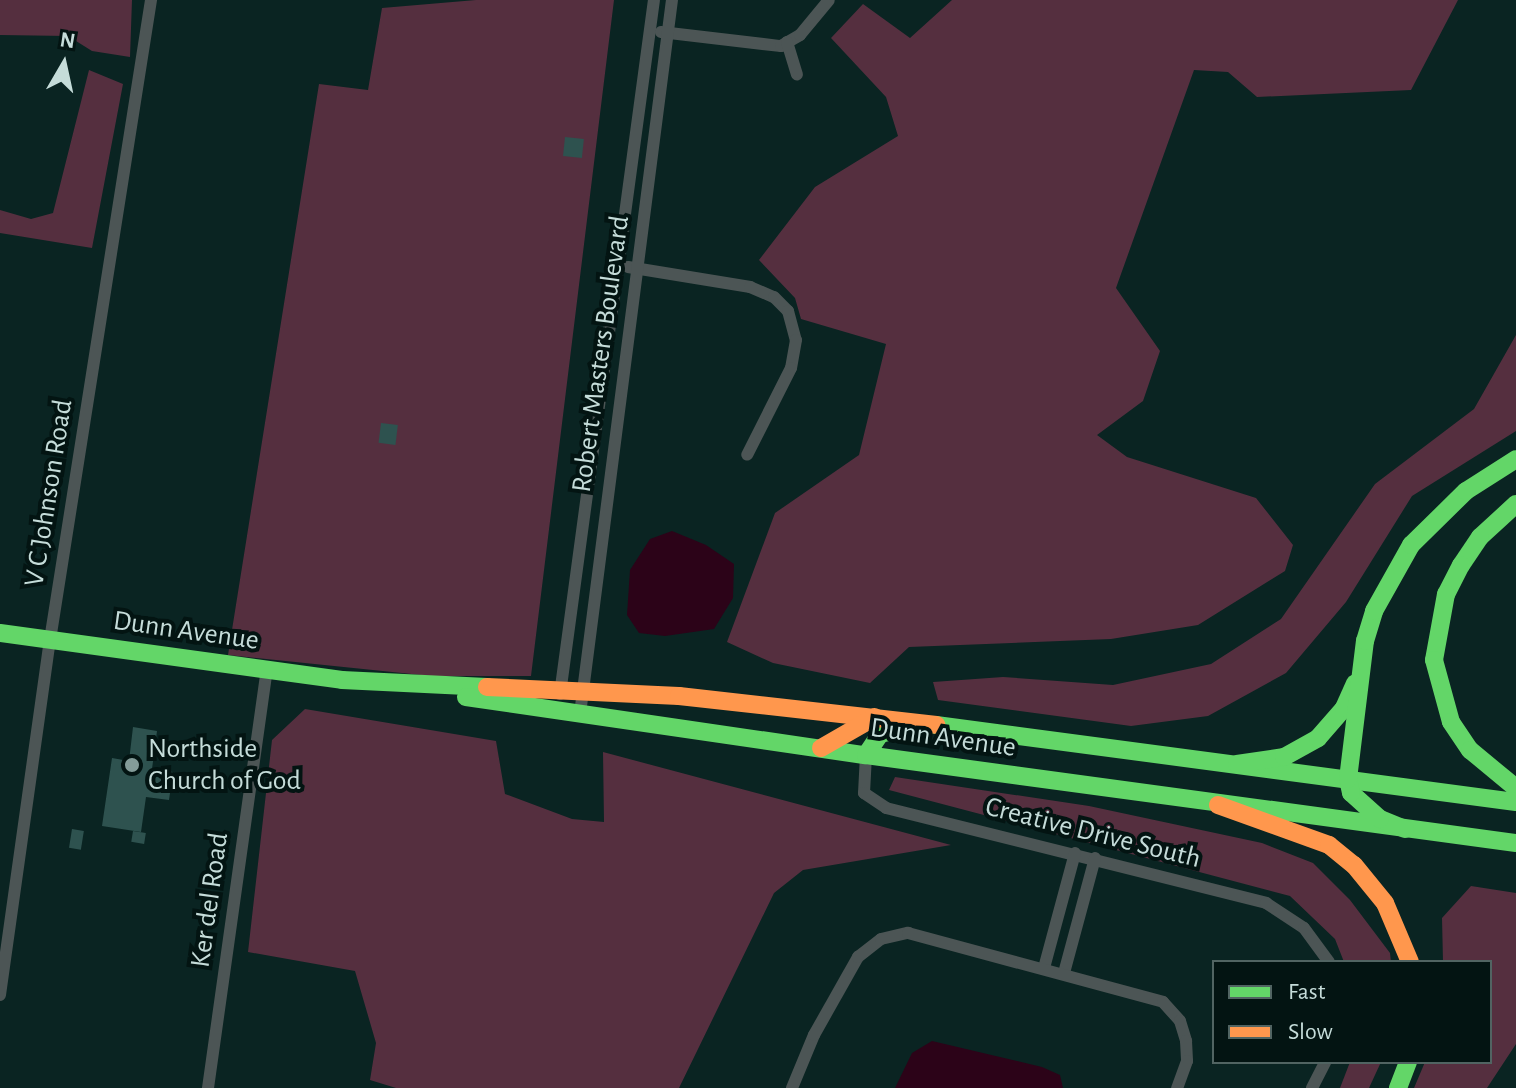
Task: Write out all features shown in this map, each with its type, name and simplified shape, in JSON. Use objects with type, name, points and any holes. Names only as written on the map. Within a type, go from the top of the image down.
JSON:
[{"type":"main road","points":[[1405,829],[1365,809],[1351,793],[1348,779],[1359,674],[1374,611],[1411,545],[1466,491],[1516,459]]},
{"type":"main road","points":[[1516,504],[1480,537],[1461,565],[1446,594],[1434,660],[1439,692],[1451,722],[1470,750],[1516,788]]},
{"type":"main road","name":"Dunn Avenue","points":[[0,633],[1218,805],[1516,843]]},
{"type":"main road","points":[[1237,764],[1284,757],[1318,738],[1344,708],[1359,674]]},
{"type":"main road","name":"Dunn Avenue","points":[[364,682],[693,697],[875,717],[1516,802]]},
{"type":"main road","points":[[818,749],[875,717]]},
{"type":"main road","points":[[866,755],[880,734],[936,725]]},
{"type":"main road","points":[[1218,805],[1329,845],[1354,865],[1385,903],[1409,960]]},
{"type":"main road","points":[[1398,1088],[1407,1064]]},
{"type":"street","name":"V C Johnson Road","points":[[0,995],[50,640],[151,0]]},
{"type":"street","name":"Robert Masters Boulevard","points":[[557,711],[654,0]]},
{"type":"street","name":"Robert Masters Boulevard","points":[[580,714],[672,0]]},
{"type":"street","points":[[650,31],[763,47],[787,42],[800,35],[829,0]]},
{"type":"street","points":[[787,42],[797,74]]},
{"type":"street","points":[[618,265],[750,287],[774,297],[788,311],[796,340],[791,368],[747,455]]},
{"type":"street","name":"Ker del Road","points":[[208,1088],[267,670]]},
{"type":"street","name":"Creative Drive South","points":[[866,755],[864,793],[886,808],[1266,903],[1304,928],[1328,960]]},
{"type":"street","points":[[1044,968],[1075,853]]},
{"type":"street","points":[[1064,973],[1095,858]]},
{"type":"street","points":[[792,1088],[814,1035],[858,957],[881,939],[908,933],[1163,1002],[1180,1021],[1186,1041],[1187,1061],[1177,1088]]},
{"type":"street","points":[[1312,1088],[1324,1064]]},
{"type":"shaded area","points":[[0,0],[132,0],[130,57],[92,51],[68,36],[0,35]]},
{"type":"shaded area","points":[[476,0],[614,0],[531,676],[431,676],[228,655],[319,84],[368,90],[382,8]]},
{"type":"shaded area","points":[[952,0],[1458,0],[1411,90],[1257,97],[1228,72],[1194,70],[1116,288],[1160,351],[1143,401],[1097,435],[1127,457],[1256,498],[1293,545],[1285,571],[1198,625],[1111,639],[909,647],[870,683],[773,663],[727,642],[775,513],[859,455],[886,344],[801,319],[795,298],[759,260],[815,187],[898,136],[886,97],[831,38],[863,4],[910,38]]},
{"type":"shaded area","points":[[89,70],[123,84],[92,248],[0,233],[0,210],[31,219],[53,213]]},
{"type":"shaded area","points":[[1516,335],[1516,431],[1412,496],[1346,602],[1286,673],[1208,716],[1131,726],[938,700],[933,682],[1003,677],[1113,685],[1211,664],[1281,619],[1375,484],[1474,409]]},
{"type":"shaded area","points":[[672,531],[706,545],[734,564],[733,598],[714,629],[665,636],[639,633],[627,615],[630,570],[650,539]]},
{"type":"shaded area","points":[[305,709],[496,741],[505,794],[572,819],[604,822],[603,752],[951,845],[803,870],[774,893],[679,1088],[396,1088],[370,1080],[376,1043],[355,971],[248,952],[272,740]]},
{"type":"shaded area","points":[[895,777],[1089,806],[1262,843],[1313,863],[1350,900],[1390,953],[1391,960],[1343,960],[1335,939],[1290,896],[889,790]]},
{"type":"shaded area","points":[[1471,886],[1516,893],[1516,1044],[1487,1088],[1414,1088],[1424,1064],[1492,1064],[1492,960],[1443,960],[1442,918]]},
{"type":"shaded area","points":[[932,1041],[1042,1067],[1060,1075],[1063,1088],[895,1088],[912,1053]]},
{"type":"shaded area","points":[[1349,1064],[1380,1064],[1369,1088],[1340,1088]]},
{"type":"building","points":[[565,137],[584,139],[582,158],[563,156]]},
{"type":"building","points":[[381,423],[398,425],[395,445],[379,443]]},
{"type":"building","name":"Northside Church of God","points":[[133,727],[157,731],[152,769],[173,772],[169,800],[146,797],[141,832],[102,826],[112,758],[129,761]]},
{"type":"building","points":[[72,829],[84,831],[81,850],[69,848]]},
{"type":"building","points":[[133,831],[146,833],[144,844],[131,842]]},
{"type":"traffic: fast","points":[[1405,829],[1380,819],[1351,793],[1348,779],[1365,641],[1374,611],[1411,545],[1466,491],[1516,459]]},
{"type":"traffic: fast","points":[[1516,504],[1480,537],[1461,565],[1446,594],[1434,660],[1451,722],[1470,750],[1516,788]]},
{"type":"traffic: fast","points":[[0,633],[342,680],[487,687]]},
{"type":"traffic: fast","points":[[1237,764],[1284,757],[1318,738],[1344,708],[1355,683]]},
{"type":"traffic: fast","points":[[466,697],[866,755],[880,734],[911,727]]},
{"type":"traffic: fast","points":[[936,725],[1516,802]]},
{"type":"traffic: fast","points":[[866,755],[1516,843]]},
{"type":"traffic: fast","points":[[1398,1088],[1407,1064]]},
{"type":"traffic: slow","points":[[487,687],[679,696],[936,725]]},
{"type":"traffic: slow","points":[[821,748],[875,717]]},
{"type":"traffic: slow","points":[[1218,805],[1329,845],[1354,865],[1385,903],[1409,960]]},
{"type":"place","name":"Northside Church of God","points":[[132,765]]}]
